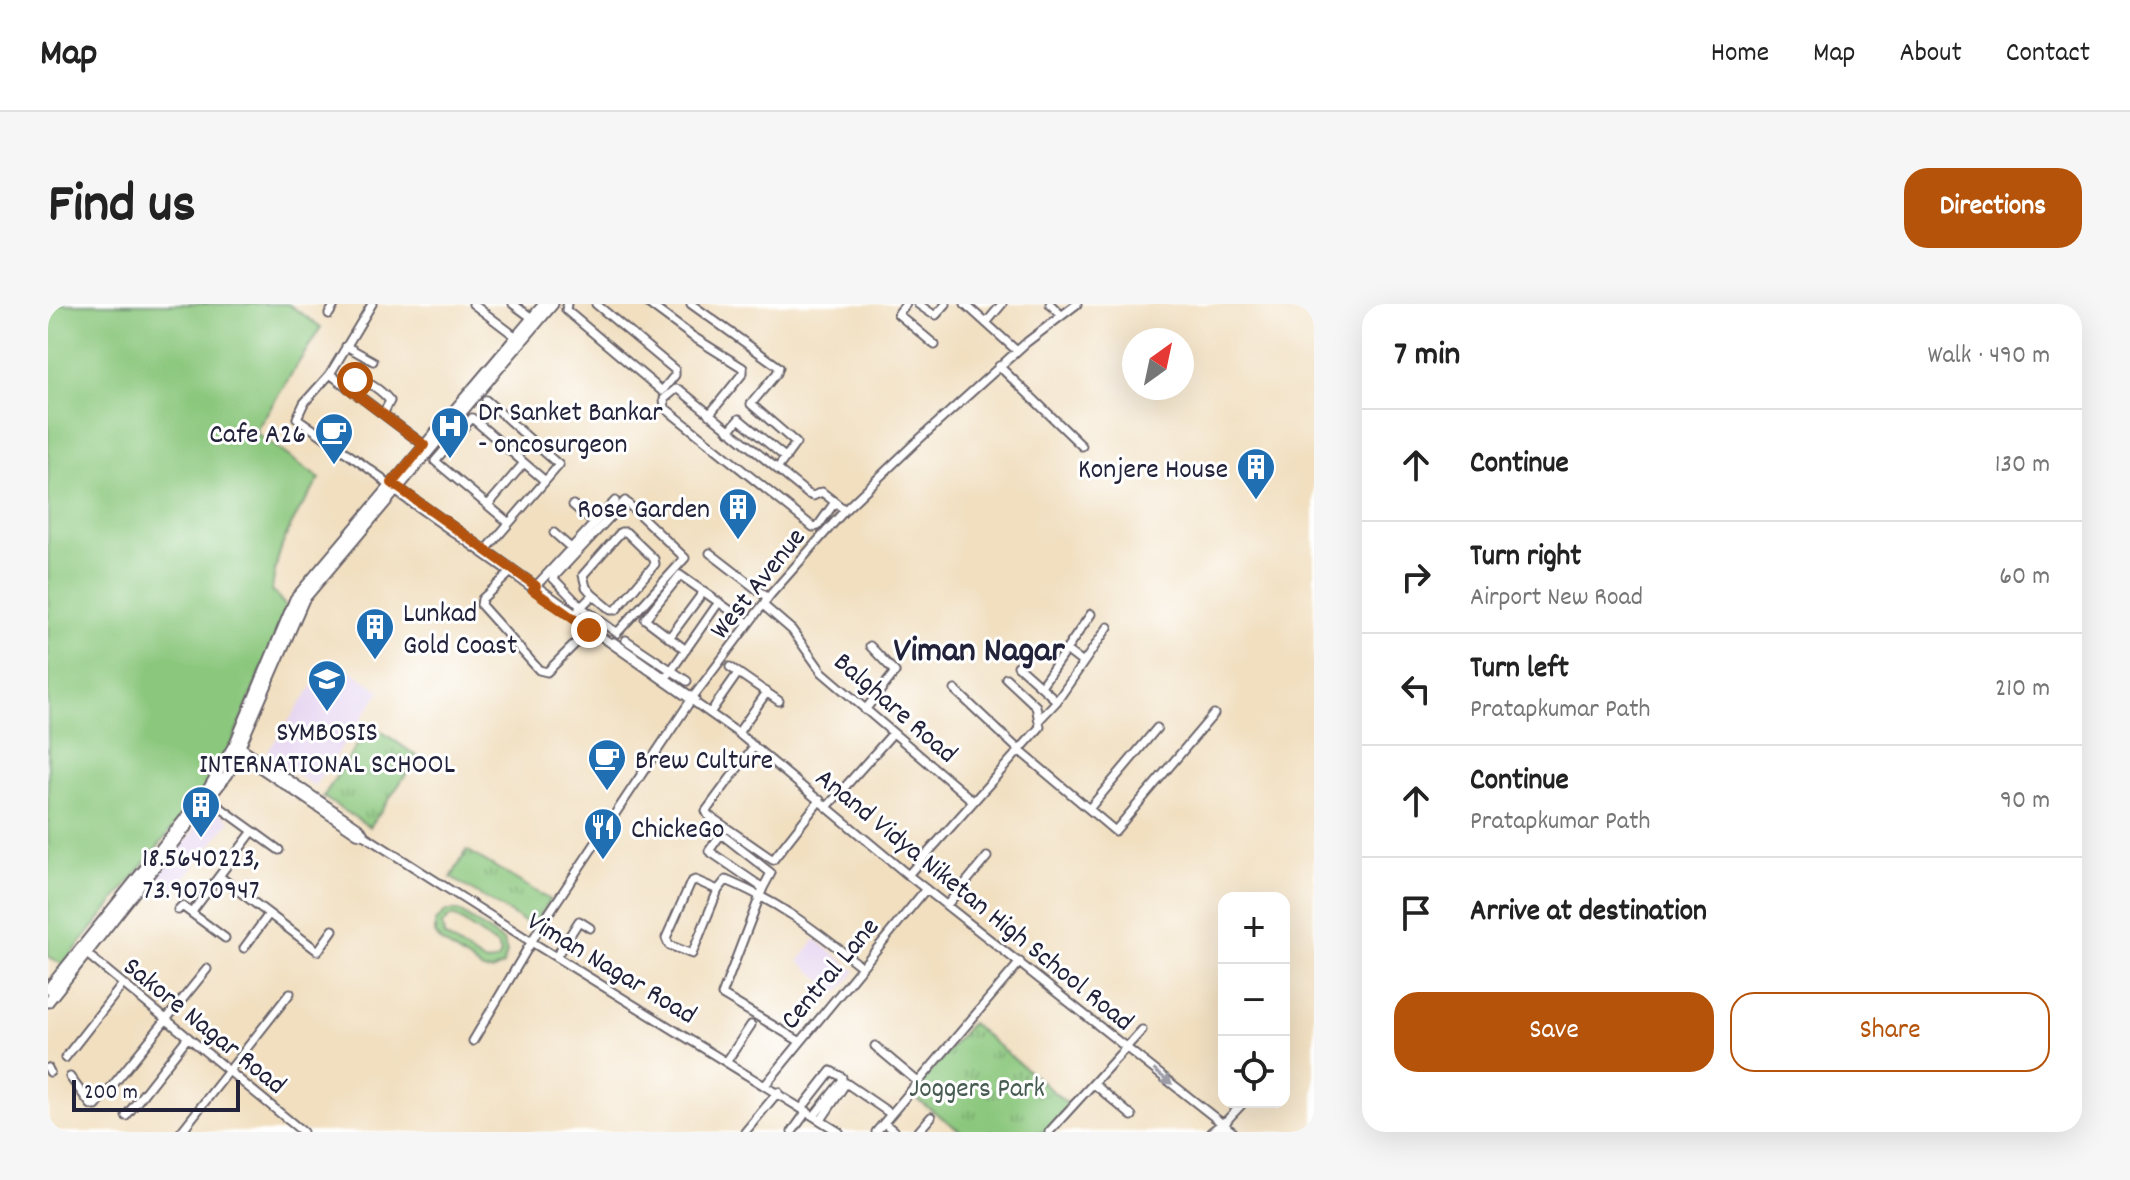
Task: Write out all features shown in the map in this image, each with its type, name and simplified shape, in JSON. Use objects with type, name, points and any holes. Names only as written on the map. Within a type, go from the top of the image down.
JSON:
[{"type":"main road","points":[[48,989],[84,952],[210,800],[237,748],[298,608],[424,445],[544,304]]},
{"type":"main road","points":[[393,487],[553,304]]},
{"type":"main road","points":[[48,1002],[237,748]]},
{"type":"street","points":[[329,314],[335,304]]},
{"type":"street","points":[[372,304],[330,374],[304,403],[297,418],[510,573],[575,614],[694,701]]},
{"type":"street","points":[[473,304],[515,336]]},
{"type":"street","points":[[513,304],[532,318]]},
{"type":"street","points":[[567,304],[566,310],[664,394]]},
{"type":"street","points":[[596,304],[675,370],[664,394],[665,408],[813,527],[818,526],[835,502]]},
{"type":"street","points":[[649,304],[743,368],[743,373],[709,415]]},
{"type":"street","points":[[691,304],[779,367],[729,431]]},
{"type":"street","points":[[918,304],[934,314],[946,304]]},
{"type":"street","points":[[965,304],[1017,351]]},
{"type":"street","points":[[986,323],[1002,304]]},
{"type":"street","points":[[1050,304],[1061,315]]},
{"type":"street","name":"West Avenue","points":[[473,1041],[530,941],[748,623],[845,510],[999,366],[1077,304]]},
{"type":"street","points":[[903,305],[898,314],[935,345]]},
{"type":"street","points":[[346,346],[373,361]]},
{"type":"street","points":[[999,366],[1082,446]]},
{"type":"street","points":[[330,374],[424,445]]},
{"type":"street","points":[[348,388],[358,379],[387,397],[390,401],[383,414]]},
{"type":"street","points":[[664,394],[680,390],[811,496],[821,491],[845,510]]},
{"type":"street","points":[[486,400],[559,463],[548,480],[544,480],[486,550]]},
{"type":"street","points":[[751,404],[794,440],[795,445],[777,469]]},
{"type":"street","points":[[509,523],[435,461],[472,418],[544,480]]},
{"type":"street","points":[[739,419],[786,458]]},
{"type":"street","points":[[488,505],[524,463]]},
{"type":"street","points":[[534,588],[615,501]]},
{"type":"street","points":[[625,501],[685,555],[684,561],[617,633],[581,607],[554,581],[555,575],[625,501]]},
{"type":"street","points":[[573,505],[594,523]]},
{"type":"street","points":[[623,531],[654,559],[655,564],[616,610],[611,610],[593,595],[586,587],[583,575],[623,531]]},
{"type":"street","points":[[554,533],[571,548]]},
{"type":"street","points":[[472,543],[486,550],[589,630],[666,678],[694,701]]},
{"type":"street","name":"Balghare Road","points":[[710,553],[766,602],[792,630],[822,672],[973,801]]},
{"type":"street","points":[[510,573],[482,599],[481,605],[539,670],[547,672],[589,630]]},
{"type":"street","points":[[686,650],[647,622],[646,616],[680,575],[748,623]]},
{"type":"street","points":[[669,638],[704,591]]},
{"type":"street","points":[[575,614],[593,595]]},
{"type":"street","points":[[666,678],[719,602]]},
{"type":"street","points":[[1041,686],[1091,614]]},
{"type":"street","points":[[1040,719],[1057,701],[1108,627]]},
{"type":"street","points":[[626,640],[687,681]]},
{"type":"street","points":[[865,710],[895,672],[870,646]]},
{"type":"street","points":[[1066,650],[1083,663]]},
{"type":"street","points":[[1018,666],[1057,701]]},
{"type":"street","points":[[730,667],[779,701]]},
{"type":"street","points":[[710,713],[738,673]]},
{"type":"street","points":[[908,875],[1037,732],[1040,719],[1036,706],[1006,678]]},
{"type":"street","points":[[955,690],[1020,751],[1115,831],[1214,714]]},
{"type":"street","points":[[738,733],[767,692]]},
{"type":"street","name":"Anand Vidya Niketan High School Road","points":[[694,701],[738,733],[908,875],[1226,1127]]},
{"type":"street","points":[[1089,809],[1157,728]]},
{"type":"street","points":[[827,807],[893,733]]},
{"type":"street","points":[[754,746],[706,811],[708,815],[773,860],[820,800]]},
{"type":"street","name":"Viman Nagar Road","points":[[237,748],[360,828],[365,836],[530,941],[766,1084],[836,1131]]},
{"type":"street","points":[[210,800],[279,850]]},
{"type":"street","points":[[192,912],[253,831]]},
{"type":"street","points":[[799,1041],[722,995],[762,891],[771,873],[721,834],[709,851],[762,891],[793,913],[862,967]]},
{"type":"street","points":[[947,905],[987,857]]},
{"type":"street","points":[[219,876],[318,951],[333,930]]},
{"type":"street","points":[[718,890],[695,880],[691,882],[666,938],[669,945],[692,954],[718,890],[726,880],[762,891]]},
{"type":"street","name":"Central Lane","points":[[766,1084],[926,889]]},
{"type":"street","points":[[178,910],[182,906],[225,938]]},
{"type":"street","points":[[244,948],[269,914]]},
{"type":"street","points":[[556,957],[579,921],[590,928]]},
{"type":"street","name":"Sakore Nagar Road","points":[[84,952],[303,1132]]},
{"type":"street","points":[[876,1132],[1020,962]]},
{"type":"street","points":[[70,1077],[91,1105],[96,1106],[207,969]]},
{"type":"street","points":[[65,1058],[123,984]]},
{"type":"street","points":[[181,1132],[290,993]]},
{"type":"street","points":[[727,1061],[751,1025]]},
{"type":"street","points":[[1050,1132],[1142,1030]]},
{"type":"street","points":[[126,1116],[188,1037]]},
{"type":"street","points":[[875,1046],[918,1082]]},
{"type":"street","points":[[831,1071],[835,1072],[842,1081],[811,1114],[831,1071]]},
{"type":"street","points":[[792,1132],[846,1083],[891,1114]]},
{"type":"street","points":[[1094,1084],[1132,1116]]},
{"type":"street","points":[[745,1132],[778,1092]]},
{"type":"street","points":[[1211,1132],[1226,1127],[1240,1108]]},
{"type":"street","points":[[918,1132],[931,1117]]},
{"type":"street","points":[[884,1123],[895,1132]]},
{"type":"shaded area","name":"SYMBOSIS INTERNATIONAL SCHOOL","points":[[332,658],[381,691],[314,786],[266,754]]},
{"type":"shaded area","points":[[213,807],[230,821],[172,894],[154,880]]},
{"type":"shaded area","points":[[815,939],[856,971],[838,993],[799,961]]},
{"type":"green space","points":[[48,304],[288,304],[321,327],[255,432],[320,479],[295,518],[274,573],[272,590],[287,608],[227,755],[210,782],[63,965],[48,956]]},
{"type":"green space","points":[[371,724],[418,757],[370,827],[323,797]]},
{"type":"green space","points":[[467,850],[550,900],[533,927],[451,878]]},
{"type":"green space","points":[[446,911],[458,911],[503,941],[507,953],[503,965],[492,971],[483,970],[440,941],[435,933],[435,923]],"holes":[[[450,917],[455,917],[498,946],[501,953],[498,960],[486,963],[444,936],[442,925]]]},
{"type":"green space","name":"Joggers Park","points":[[971,1023],[1070,1106],[1049,1132],[962,1132],[911,1095]]},
{"type":"place","name":"Dr Sanket Bankar - oncosurgeon","points":[[450,460]]},
{"type":"place","name":"Cafe A26","points":[[334,466]]},
{"type":"place","name":"Konjere House","points":[[1256,501]]},
{"type":"place","name":"Rose Garden","points":[[738,541]]},
{"type":"place","name":"Lunkad Gold Coast","points":[[375,661]]},
{"type":"place","name":"SYMBOSIS INTERNATIONAL SCHOOL","points":[[327,713]]},
{"type":"place","name":"Brew Culture","points":[[607,792]]},
{"type":"place","name":"18.5640223, 73.9070947","points":[[201,839]]},
{"type":"place","name":"ChickeGo","points":[[603,861]]},
{"type":"district","name":"Viman Nagar","points":[[979,647]]},
{"type":"route","points":[[355,380],[348,388],[424,445],[392,483],[536,586],[533,590],[589,630]]}]
